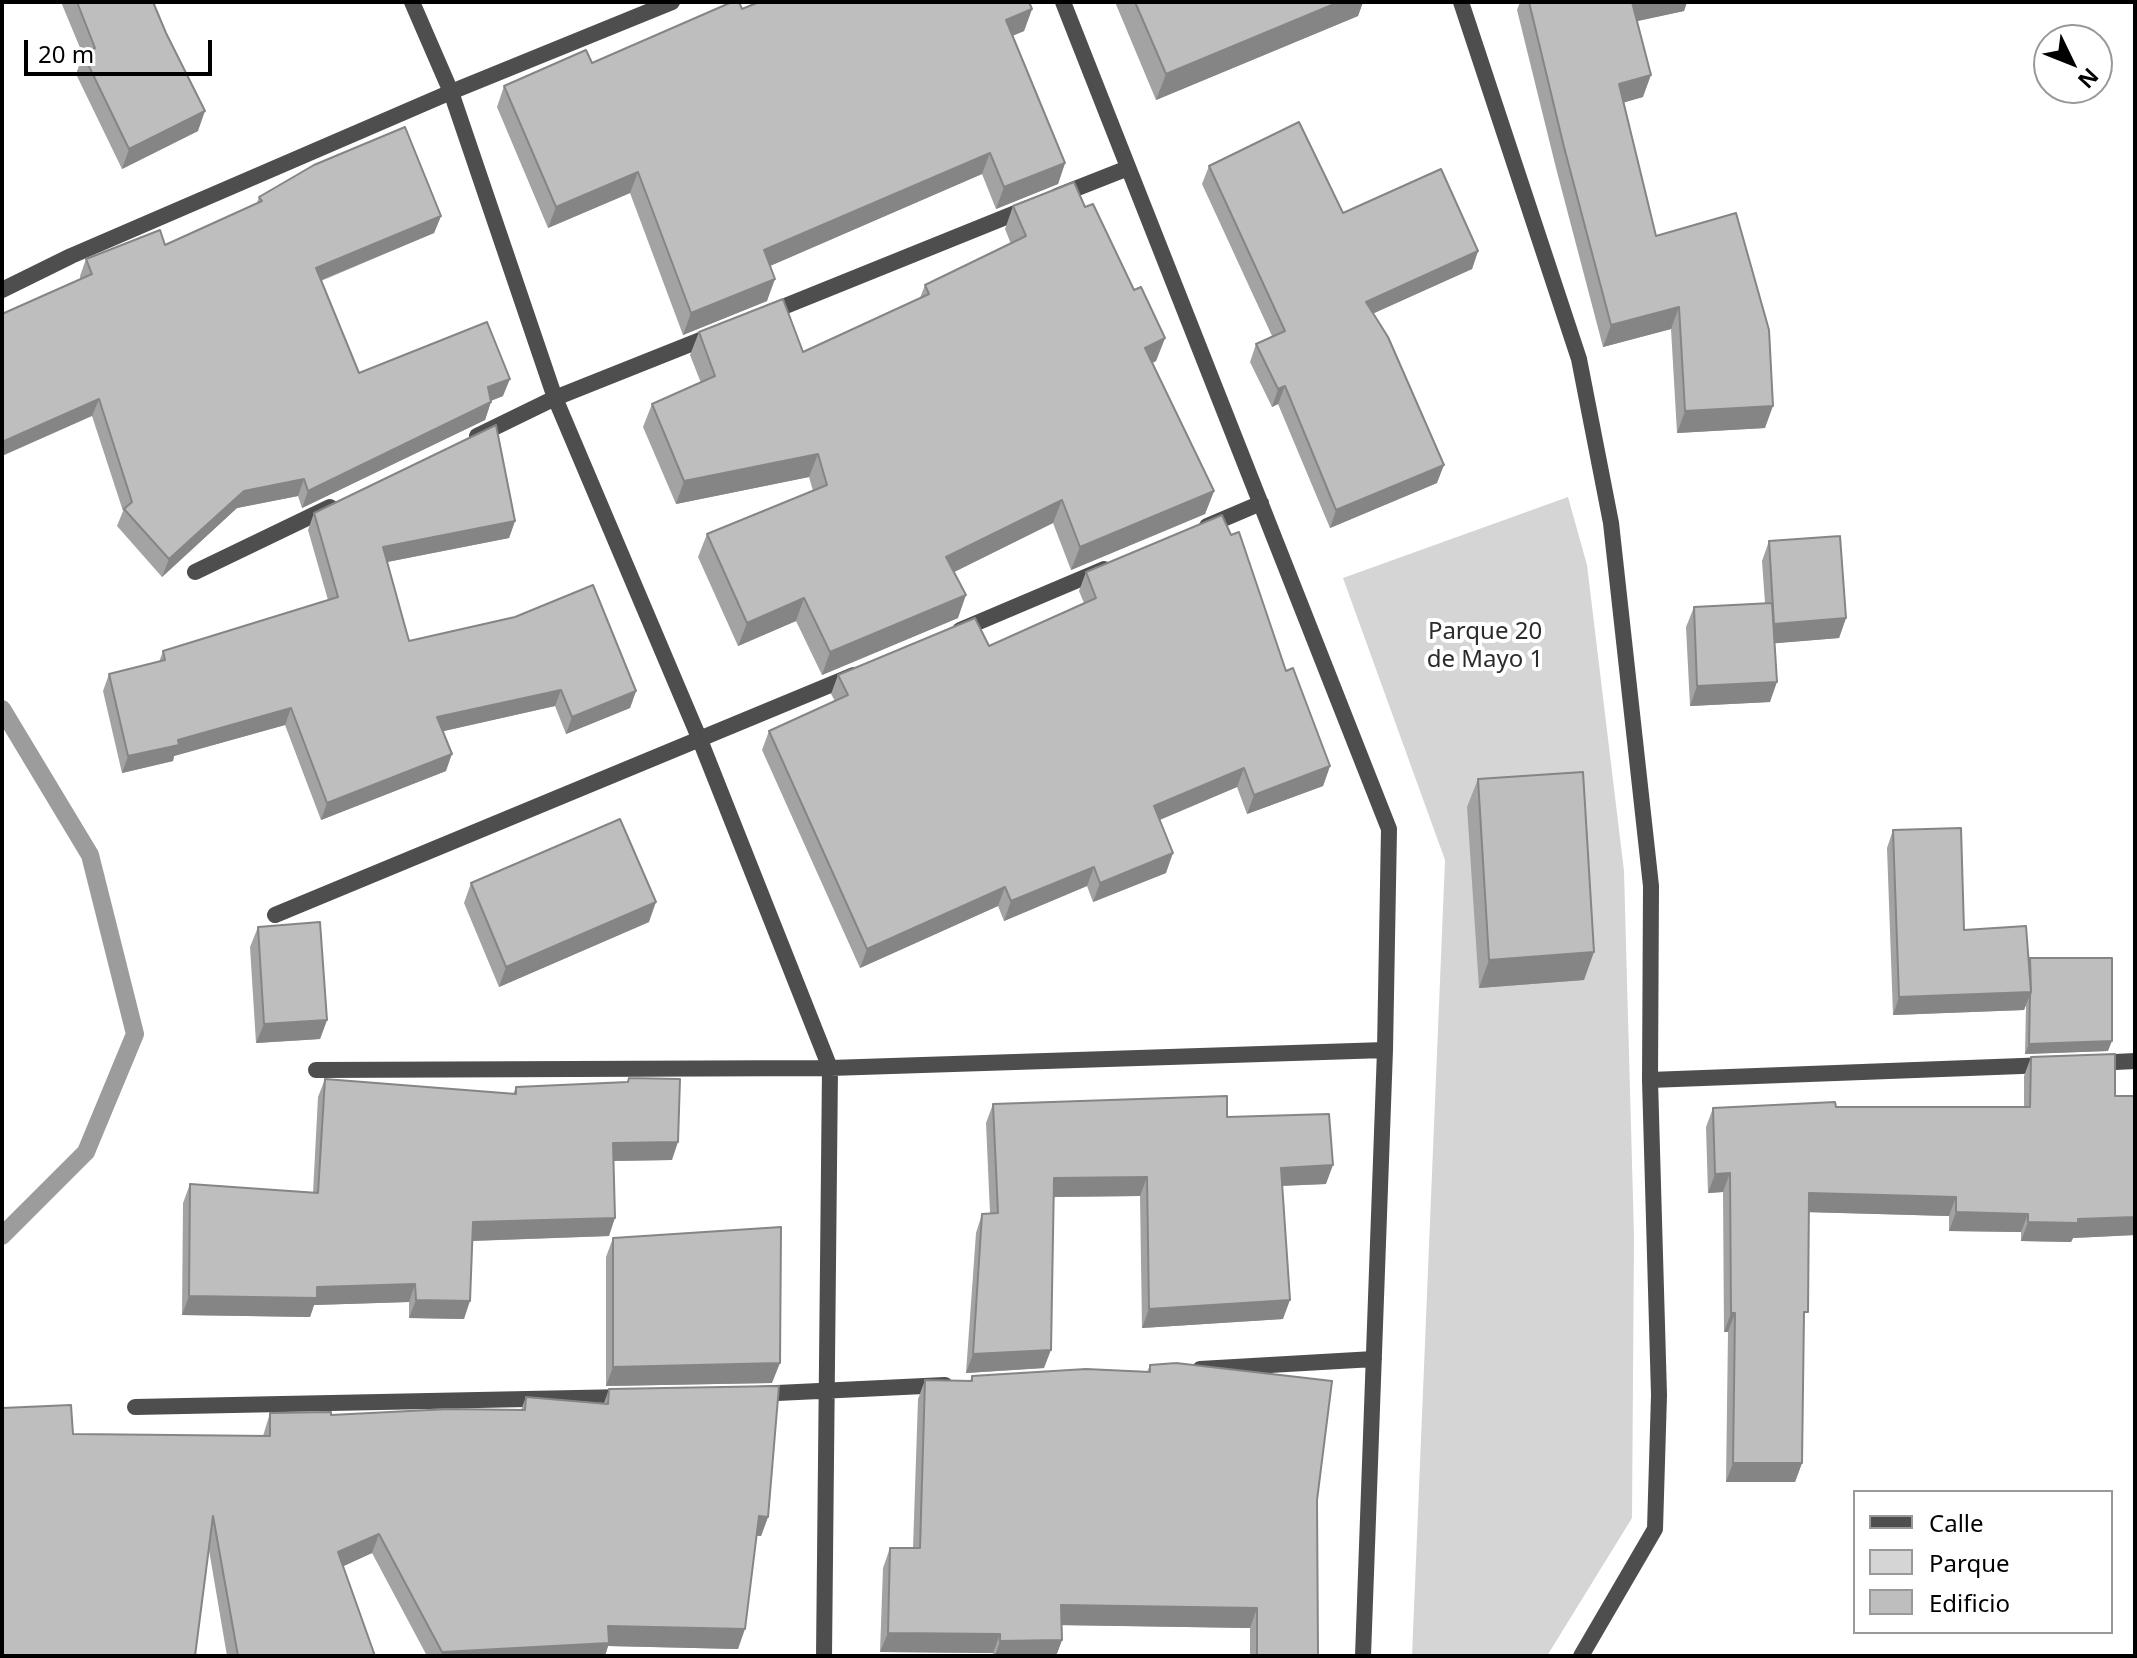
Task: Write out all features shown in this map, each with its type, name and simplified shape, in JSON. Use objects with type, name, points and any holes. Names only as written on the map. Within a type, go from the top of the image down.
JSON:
[{"type":"street","points":[[412,2],[451,92],[555,398],[700,740],[830,1068],[824,1656]]},
{"type":"street","points":[[2,290],[71,256],[451,92],[672,2]]},
{"type":"street","points":[[1063,2],[1389,829],[1385,1050],[1363,1656]]},
{"type":"street","points":[[1461,2],[1579,359],[1611,523],[1651,886],[1650,1080],[1659,1395],[1655,1529],[1581,1656]]},
{"type":"street","points":[[458,445],[555,398],[1128,168]]},
{"type":"street","points":[[195,572],[347,499]]},
{"type":"street","points":[[1189,533],[1261,503]]},
{"type":"street","points":[[944,637],[1117,564]]},
{"type":"street","points":[[275,915],[872,667]]},
{"type":"street","points":[[316,1070],[830,1068],[1385,1050]]},
{"type":"street","points":[[1650,1080],[2135,1061]]},
{"type":"street","points":[[1187,1370],[1374,1359]]},
{"type":"street","points":[[734,1395],[828,1393],[968,1384]]},
{"type":"street","points":[[135,1407],[639,1397]]},
{"type":"green space","name":"Parque 20 de Mayo 1","points":[[1568,497],[1587,565],[1624,871],[1634,1236],[1632,1518],[1547,1656],[1412,1656],[1445,860],[1343,578]]},
{"type":"building","points":[[77,2],[153,2],[205,111],[129,149],[83,54],[95,48]]},
{"type":"building","points":[[732,2],[739,2],[742,9],[759,2],[1029,2],[1032,9],[1006,20],[1065,163],[1004,187],[990,153],[764,250],[775,279],[691,313],[638,172],[556,207],[504,86],[586,50],[592,63]]},
{"type":"building","points":[[1135,2],[1339,2],[1166,74]]},
{"type":"building","points":[[1529,2],[1632,2],[1651,75],[1619,84],[1656,236],[1736,213],[1769,330],[1773,406],[1685,411],[1679,307],[1611,325]]},
{"type":"building","points":[[1299,122],[1343,213],[1441,169],[1478,251],[1366,302],[1388,337],[1444,465],[1336,510],[1285,386],[1278,389],[1256,344],[1285,331],[1209,166]]},
{"type":"building","points":[[405,127],[441,216],[316,268],[359,373],[487,322],[510,379],[488,387],[491,402],[308,491],[304,479],[244,491],[169,559],[124,509],[132,502],[99,399],[2,442],[2,314],[92,274],[86,259],[160,230],[165,245],[262,201],[259,197],[314,165]]},
{"type":"building","points":[[1074,182],[1085,207],[1093,204],[1134,290],[1141,287],[1165,338],[1145,348],[1214,491],[1080,547],[1062,500],[946,557],[966,595],[830,652],[804,598],[747,623],[707,534],[827,485],[818,454],[684,481],[652,404],[715,376],[699,332],[783,299],[803,352],[929,294],[925,285],[1026,236],[1013,206]]},
{"type":"building","points":[[496,425],[515,521],[383,547],[409,641],[515,617],[593,585],[636,691],[572,717],[561,690],[437,717],[452,754],[327,803],[291,708],[178,740],[179,745],[128,756],[109,674],[165,660],[163,651],[338,597],[314,513]]},
{"type":"building","points":[[1222,515],[1231,535],[1239,532],[1286,671],[1293,668],[1330,766],[1254,795],[1244,768],[1154,806],[1173,853],[1100,883],[1094,867],[1011,901],[1005,887],[867,949],[769,731],[848,695],[838,675],[975,618],[989,646],[1096,598],[1086,572]]},
{"type":"building","points":[[1840,536],[1846,618],[1774,624],[1769,541]]},
{"type":"building","points":[[1772,603],[1777,682],[1697,686],[1694,607]]},
{"type":"building","points":[[1583,772],[1594,952],[1489,960],[1478,779]]},
{"type":"building","points":[[620,819],[656,902],[506,967],[471,883]]},
{"type":"building","points":[[1961,828],[1964,930],[2026,926],[2031,992],[1899,997],[1893,830]]},
{"type":"building","points":[[320,922],[327,1020],[264,1024],[258,927]]},
{"type":"building","points":[[2030,958],[2112,958],[2112,1041],[2029,1044]]},
{"type":"building","points":[[2115,1054],[2115,1096],[2135,1096],[2135,1217],[2078,1219],[2078,1223],[2028,1222],[2028,1214],[1956,1212],[1956,1197],[1809,1193],[1802,1463],[1733,1463],[1735,1313],[1731,1313],[1730,1173],[1715,1174],[1713,1108],[1835,1102],[1836,1107],[2030,1107],[2031,1057]]},
{"type":"building","points":[[629,1078],[680,1079],[678,1142],[613,1143],[615,1218],[473,1222],[470,1301],[416,1300],[415,1284],[317,1287],[317,1298],[189,1296],[190,1184],[318,1193],[325,1079],[516,1094],[516,1087],[628,1082]]},
{"type":"building","points":[[1227,1096],[1227,1117],[1329,1114],[1333,1165],[1281,1168],[1290,1300],[1149,1309],[1147,1177],[1054,1178],[1051,1350],[973,1354],[982,1214],[998,1213],[993,1104]]},
{"type":"building","points":[[781,1227],[780,1363],[613,1367],[613,1238]]},
{"type":"building","points":[[1176,1363],[1332,1381],[1317,1500],[1318,1656],[1257,1656],[1257,1608],[1061,1605],[1062,1640],[1000,1641],[1000,1634],[888,1633],[890,1548],[920,1548],[925,1380],[972,1381],[972,1376],[1086,1369],[1150,1372],[1150,1365]]},
{"type":"building","points":[[779,1386],[768,1517],[759,1516],[745,1629],[608,1626],[609,1643],[442,1652],[379,1534],[338,1552],[375,1656],[238,1656],[213,1516],[195,1656],[2,1656],[2,1408],[71,1405],[73,1434],[270,1436],[270,1413],[331,1412],[331,1415],[449,1409],[525,1410],[526,1397],[608,1404],[609,1389]]},
{"type":"waterway","points":[[2,709],[90,855],[135,1034],[86,1152],[2,1236]]}]
